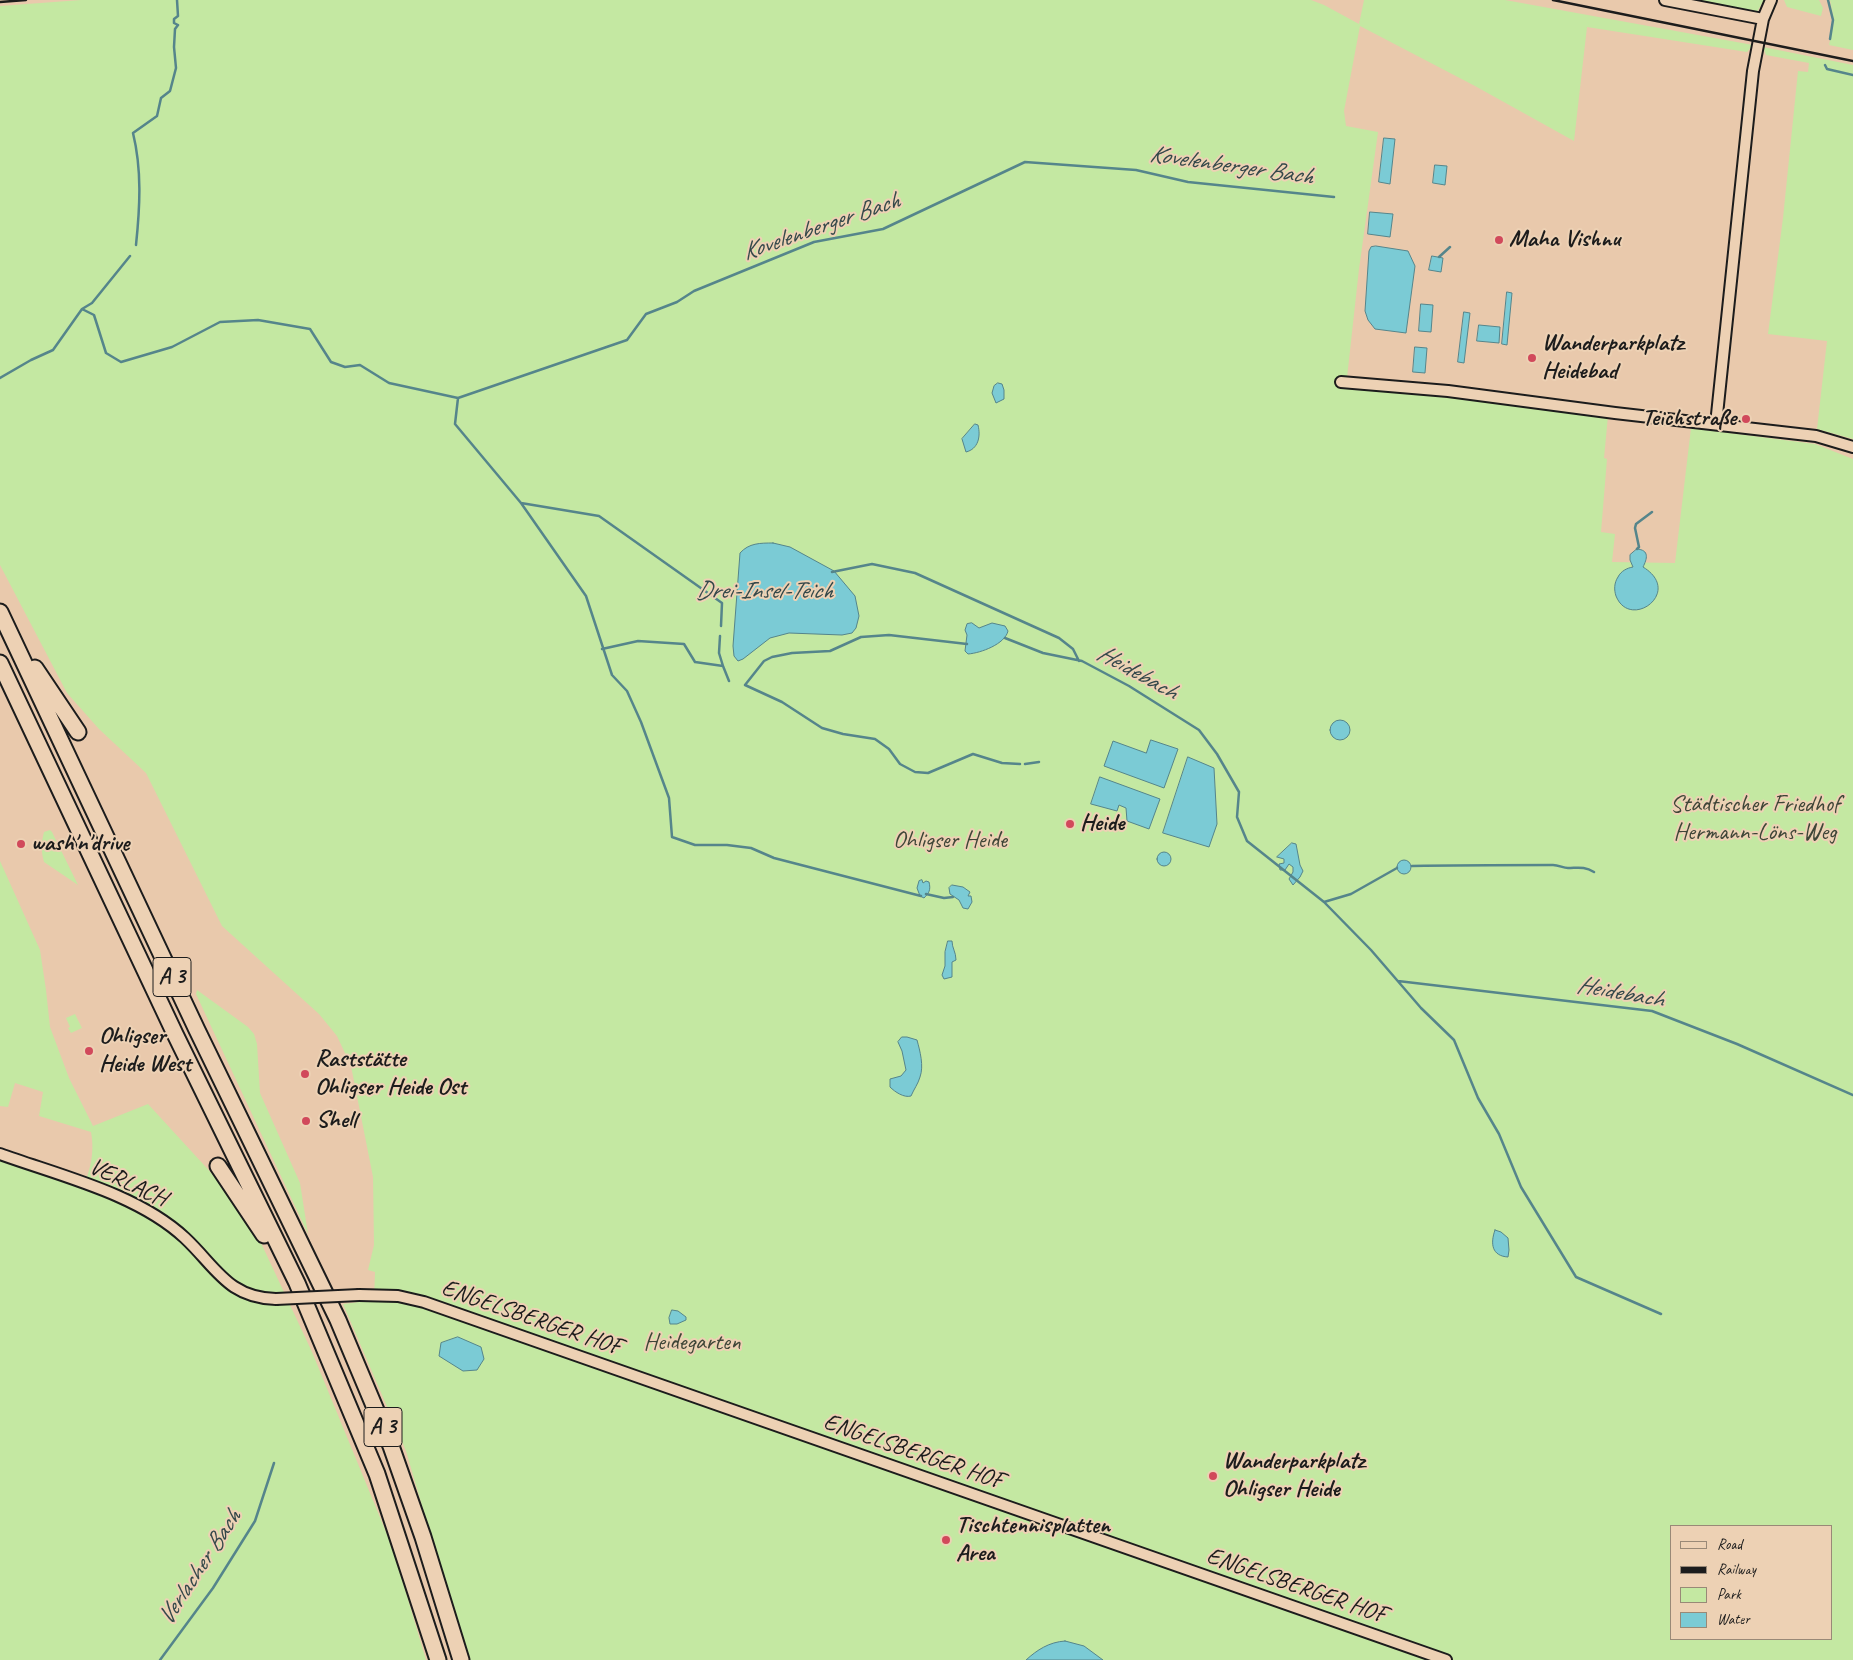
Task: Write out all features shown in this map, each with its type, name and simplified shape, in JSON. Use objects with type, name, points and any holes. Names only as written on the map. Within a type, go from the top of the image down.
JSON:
[{"type":"highway","name":"A 3","points":[[0,612],[197,1030],[338,1320],[391,1446],[423,1537],[460,1660]]},
{"type":"highway","points":[[10,632],[78,732]]},
{"type":"highway","name":"A 3","points":[[0,663],[175,1034],[297,1283],[377,1474],[438,1660]]},
{"type":"highway","points":[[218,1166],[297,1283]]},
{"type":"highway","points":[[322,1264],[338,1320]]},
{"type":"street","points":[[1665,0],[1763,19]]},
{"type":"street","points":[[1716,424],[1753,71],[1763,19],[1771,0]]},
{"type":"street","points":[[1341,382],[1448,391],[1615,413],[1816,436],[1853,447]]},
{"type":"street","name":"VERLACH","points":[[0,1154],[139,1206],[166,1222],[186,1239],[225,1281],[241,1292],[258,1298],[276,1300],[362,1295]]},
{"type":"street","name":"ENGELSBERGER HOF","points":[[362,1295],[398,1296],[433,1305],[1446,1660]]},
{"type":"green space","name":"Ohligser Heide","points":[[81,0],[1311,0],[1359,24],[1364,0],[1505,0],[1753,45],[1747,52],[1587,27],[1574,141],[1475,86],[1360,26],[1344,111],[1346,126],[1378,132],[1359,269],[1346,387],[1608,416],[1604,458],[1607,459],[1601,532],[1615,534],[1612,562],[1675,563],[1691,428],[1815,444],[1853,459],[1853,1660],[467,1660],[406,1451],[343,1304],[374,1300],[375,1272],[368,1270],[374,1245],[373,1177],[351,1066],[337,1036],[319,1014],[222,926],[146,773],[99,729],[67,693],[0,565],[0,6]]},
{"type":"green space","points":[[1686,0],[1764,0],[1757,12],[1748,13]]},
{"type":"green space","points":[[1784,0],[1819,0],[1823,8],[1821,16],[1787,7]]},
{"type":"green space","points":[[1830,0],[1853,0],[1853,50],[1829,45],[1834,21]]},
{"type":"green space","points":[[1763,47],[1853,65],[1853,439],[1817,429],[1827,341],[1768,334],[1783,218],[1798,71],[1808,72],[1809,63],[1766,55]]},
{"type":"green space","points":[[50,830],[78,885],[44,862],[42,855],[43,836],[44,832]]},
{"type":"green space","points":[[0,861],[40,950],[50,1027],[69,1078],[93,1126],[148,1104],[226,1189],[254,1228],[312,1352],[393,1549],[426,1660],[0,1660],[0,1148],[87,1177],[91,1160],[92,1138],[91,1132],[39,1116],[43,1092],[15,1083],[8,1107],[0,1106]]},
{"type":"green space","points":[[197,990],[248,1027],[254,1034],[257,1044],[260,1093],[300,1183],[308,1234],[196,994]]},
{"type":"green space","points":[[75,1014],[82,1028],[71,1033],[66,1018]]},
{"type":"water","points":[[1384,138],[1395,139],[1390,184],[1379,182]]},
{"type":"water","points":[[1435,165],[1447,166],[1445,185],[1433,183]]},
{"type":"water","points":[[1370,212],[1393,214],[1390,237],[1368,234]]},
{"type":"water","points":[[1376,246],[1408,251],[1415,266],[1406,333],[1375,329],[1368,320],[1365,311],[1369,251],[1371,247]]},
{"type":"water","points":[[1432,256],[1443,258],[1441,272],[1429,270]]},
{"type":"water","points":[[1507,292],[1512,293],[1507,345],[1502,344]]},
{"type":"water","points":[[1421,304],[1433,305],[1431,332],[1419,331]]},
{"type":"water","points":[[1464,312],[1470,313],[1464,363],[1458,362]]},
{"type":"water","points":[[1479,325],[1500,327],[1499,343],[1477,341]]},
{"type":"water","points":[[1415,347],[1427,348],[1425,373],[1413,372]]},
{"type":"water","points":[[998,383],[1002,384],[1004,399],[996,403],[992,393],[994,386]]},
{"type":"water","points":[[975,424],[978,425],[979,429],[978,442],[966,452],[962,439]]},
{"type":"water","name":"Drei-Insel-Teich","points":[[773,543],[790,547],[834,571],[855,596],[859,616],[856,628],[852,633],[842,635],[789,633],[770,638],[738,661],[734,656],[733,646],[740,553],[751,545]]},
{"type":"water","points":[[1637,549],[1646,553],[1643,567],[1654,577],[1658,587],[1656,596],[1650,604],[1642,609],[1632,610],[1623,606],[1616,596],[1615,586],[1621,573],[1633,567],[1630,555]]},
{"type":"water","points":[[972,623],[979,628],[992,623],[1005,626],[1008,631],[1006,636],[997,644],[986,650],[968,654],[965,651],[967,635],[965,630],[967,624]]},
{"type":"water","points":[[1336,720],[1344,720],[1350,726],[1350,734],[1344,740],[1336,740],[1330,734],[1330,726]]},
{"type":"water","points":[[1151,740],[1178,749],[1164,788],[1104,766],[1113,741],[1146,753]]},
{"type":"water","points":[[1188,757],[1214,768],[1217,824],[1209,847],[1163,833]]},
{"type":"water","points":[[1100,777],[1160,799],[1149,829],[1127,821],[1126,808],[1119,805],[1117,811],[1091,804]]},
{"type":"water","points":[[1292,843],[1296,844],[1303,871],[1293,885],[1289,879],[1293,872],[1293,867],[1289,864],[1285,870],[1280,870],[1279,864],[1284,863],[1284,859],[1277,857]]},
{"type":"water","points":[[1161,852],[1167,852],[1171,859],[1167,866],[1161,866],[1157,862],[1157,856]]},
{"type":"water","points":[[1401,860],[1407,860],[1411,867],[1407,874],[1401,874],[1397,870],[1397,864]]},
{"type":"water","points":[[922,880],[923,883],[929,882],[930,885],[929,891],[924,898],[920,896],[917,888],[919,881]]},
{"type":"water","points":[[952,885],[963,887],[970,892],[968,896],[971,896],[972,902],[968,909],[963,908],[959,900],[950,894],[949,888]]},
{"type":"water","points":[[948,941],[952,941],[956,960],[952,962],[952,977],[944,979],[942,975]]},
{"type":"water","points":[[902,1037],[917,1040],[921,1058],[921,1073],[911,1096],[900,1094],[890,1087],[890,1079],[901,1076],[906,1070],[898,1042]]},
{"type":"water","points":[[1495,1230],[1508,1238],[1508,1257],[1499,1254],[1494,1248]]},
{"type":"water","points":[[672,1310],[678,1311],[686,1317],[686,1320],[677,1324],[670,1324],[669,1318]]},
{"type":"water","points":[[458,1337],[481,1347],[484,1359],[477,1370],[463,1371],[439,1356],[441,1343]]},
{"type":"water","points":[[1065,1641],[1084,1646],[1103,1660],[1026,1660],[1044,1647]]},
{"type":"waterway","points":[[136,245],[139,189],[138,161],[133,133],[157,116],[161,98],[170,91],[176,68],[174,47],[175,29],[178,25],[174,23],[174,19],[178,16],[177,0]]},
{"type":"waterway","points":[[1828,0],[1833,20],[1830,39]]},
{"type":"waterway","points":[[1825,65],[1827,69],[1853,75]]},
{"type":"waterway","name":"Kovelenberger Bach","points":[[458,398],[627,340],[646,314],[677,302],[694,291],[814,242],[883,229],[1025,162],[1136,170],[1188,182],[1334,197]]},
{"type":"waterway","points":[[1439,257],[1450,247]]},
{"type":"waterway","points":[[0,378],[53,350],[82,309],[92,303],[130,256]]},
{"type":"waterway","points":[[82,309],[94,315],[106,353],[121,362],[172,347],[220,322],[258,320],[310,329],[331,362],[345,367],[360,365],[389,383],[458,398],[455,424],[521,503],[586,596],[612,675],[627,691],[641,722],[669,798],[672,837],[695,845],[727,845],[751,848],[774,858],[921,896]]},
{"type":"waterway","points":[[521,503],[599,516],[722,603],[721,626]]},
{"type":"waterway","points":[[1637,549],[1639,547],[1635,528],[1636,524],[1652,512]]},
{"type":"waterway","points":[[832,572],[872,564],[915,573],[1059,638],[1073,649],[1079,661]]},
{"type":"waterway","points":[[967,644],[889,635],[861,637],[830,651],[792,653],[772,657],[764,661],[745,685],[782,702],[822,728],[843,734],[875,739],[889,749],[900,764],[915,772],[928,773],[973,754],[1002,763],[1020,764]]},
{"type":"waterway","points":[[720,636],[719,653],[723,666]]},
{"type":"waterway","name":"Heidebach","points":[[1005,638],[1043,653],[1082,661],[1129,686],[1199,730],[1217,754],[1239,792],[1237,817],[1247,841],[1324,902],[1371,950],[1421,1008],[1454,1040],[1478,1098],[1499,1134],[1521,1187],[1576,1277],[1661,1314]]},
{"type":"waterway","name":"Heidebach","points":[[602,649],[638,641],[684,644],[695,662],[723,666],[729,681]]},
{"type":"waterway","points":[[1025,764],[1039,762]]},
{"type":"waterway","points":[[1412,866],[1557,865],[1566,868],[1584,868],[1594,872]]},
{"type":"waterway","points":[[1324,902],[1351,894],[1397,868]]},
{"type":"waterway","points":[[926,894],[944,898],[953,897]]},
{"type":"waterway","name":"Heidebach","points":[[1398,981],[1652,1011],[1737,1044],[1853,1095]]},
{"type":"waterway","name":"Verlacher Bach","points":[[160,1660],[213,1588],[255,1521],[274,1463]]},
{"type":"railway","points":[[0,2],[26,0]]},
{"type":"railway","points":[[1553,0],[1853,61]]},
{"type":"place","name":"Maha Vishnu","points":[[1499,240]]},
{"type":"place","name":"Wanderparkplatz Heidebad","points":[[1532,358]]},
{"type":"place","name":"Teichstraße","points":[[1746,419]]},
{"type":"place","name":"Heide","points":[[1070,824]]},
{"type":"place","name":"wash'n'drive","points":[[21,844]]},
{"type":"place","name":"Ohligser Heide West","points":[[89,1051]]},
{"type":"place","name":"Raststätte Ohligser Heide Ost","points":[[305,1074]]},
{"type":"place","name":"Shell","points":[[306,1121]]},
{"type":"place","name":"Wanderparkplatz Ohligser Heide","points":[[1213,1476]]},
{"type":"place","name":"Tischtennisplatten Area","points":[[946,1540]]},
{"type":"park label","name":"Städtischer Friedhof Hermann-Löns-Weg","points":[[1755,819]]},
{"type":"park label","name":"Heidegarten","points":[[692,1343]]}]
